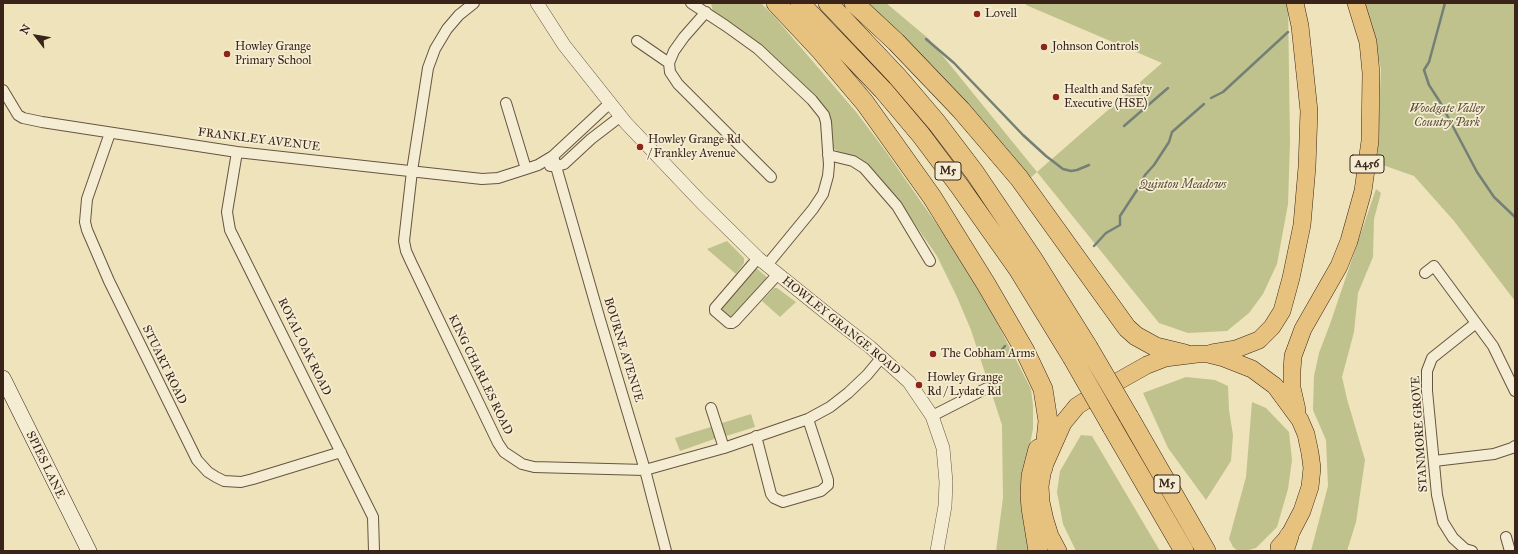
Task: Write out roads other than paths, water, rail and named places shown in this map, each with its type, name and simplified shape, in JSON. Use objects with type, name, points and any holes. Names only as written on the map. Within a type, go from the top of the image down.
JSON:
[{"type":"highway","points":[[776,3],[821,51],[864,103],[932,197],[986,284],[1025,351],[1043,389],[1048,429],[1040,486],[1041,502],[1052,543],[1058,551]]},
{"type":"highway","name":"M5","points":[[800,3],[884,90],[921,134],[960,187],[1018,270],[1072,357],[1184,551]]},
{"type":"highway","name":"M5","points":[[828,3],[897,76],[937,123],[975,173],[1033,259],[1088,347],[1206,551]]},
{"type":"highway","points":[[854,3],[896,42],[976,127],[1018,178],[1127,328],[1136,336],[1156,347],[1185,354]]},
{"type":"highway","points":[[1043,468],[1063,423],[1077,406],[1099,392],[1147,365],[1165,358],[1185,354],[1208,354],[1236,349],[1259,340],[1277,320],[1282,310],[1288,290],[1302,225],[1308,167],[1309,110],[1300,26],[1295,3]]},
{"type":"highway","name":"A456","points":[[1300,420],[1292,388],[1293,356],[1303,329],[1339,266],[1349,241],[1363,191],[1370,141],[1371,73],[1369,50],[1356,3]]},
{"type":"highway","points":[[1208,354],[1236,362],[1265,379],[1282,394],[1300,420],[1306,434],[1312,468],[1310,487],[1302,511],[1287,543],[1275,551]]},
{"type":"highway","points":[[1038,551],[1031,508],[1030,488],[1031,476],[1043,428],[1046,409]]},
{"type":"main road","name":"SPIES LANE","points":[[3,378],[89,551]]},
{"type":"street","name":"KING CHARLES ROAD","points":[[474,3],[459,15],[447,29],[435,49],[428,68],[412,171],[404,241],[406,251],[498,443],[504,452],[522,464],[534,467],[645,470],[724,448],[808,419],[830,407],[848,393],[867,375],[882,357]]},
{"type":"street","name":"HOWLEY GRANGE ROAD","points":[[537,3],[564,45],[610,103],[701,202],[778,274],[882,357],[909,382],[932,416],[943,448],[946,482],[945,506],[937,551]]},
{"type":"street","points":[[691,3],[758,49],[816,104],[824,115],[826,122],[828,176],[823,194],[812,209],[763,261]]},
{"type":"street","points":[[706,12],[674,51],[669,63],[670,72],[678,84],[772,177]]},
{"type":"street","points":[[637,41],[669,63]]},
{"type":"street","name":"FRANKLEY AVENUE","points":[[3,90],[18,115],[23,118],[237,152],[482,179],[498,178],[538,165],[553,156],[610,103]]},
{"type":"street","points":[[506,103],[526,169]]},
{"type":"street","points":[[557,166],[564,164],[621,116]]},
{"type":"street","name":"STUART ROAD","points":[[110,133],[87,199],[85,222],[87,230],[112,288],[197,460],[208,472],[224,481],[242,482],[253,480],[341,452]]},
{"type":"street","name":"ROYAL OAK ROAD","points":[[237,152],[227,212],[230,230],[373,517],[374,551]]},
{"type":"street","points":[[828,155],[853,161],[864,168],[897,206],[930,261]]},
{"type":"street","name":"BOURNE AVENUE","points":[[553,156],[645,470],[666,551]]},
{"type":"street","name":"FRANKLEY AVENUE","points":[[538,165],[557,166]]},
{"type":"street","name":"HOWLEY GRANGE ROAD","points":[[763,261],[715,308],[715,311],[729,323],[732,323],[778,274]]},
{"type":"street","points":[[1424,273],[1434,266],[1493,346],[1515,391]]},
{"type":"street","name":"STANMORE GROVE","points":[[1472,551],[1465,549],[1453,538],[1443,522],[1437,495],[1427,371],[1432,358],[1476,323]]},
{"type":"street","points":[[932,416],[987,388]]},
{"type":"street","points":[[711,408],[724,448]]},
{"type":"street","points":[[756,436],[771,494],[774,498],[783,502],[821,491],[828,485],[828,480],[808,419]]},
{"type":"street","points":[[1434,461],[1494,454],[1515,446]]},
{"type":"street","points":[[1506,537],[1510,551]]},
{"type":"waterway","points":[[1445,3],[1429,62],[1424,70],[1429,85],[1440,102],[1477,172],[1494,197],[1515,217]]},
{"type":"waterway","points":[[1211,98],[1223,92],[1288,32]]},
{"type":"waterway","points":[[926,39],[954,63],[1023,135],[1046,156],[1063,169],[1071,171],[1089,165]]},
{"type":"waterway","points":[[1124,126],[1168,88]]},
{"type":"waterway","points":[[1094,246],[1106,233],[1120,225],[1120,216],[1145,175],[1154,165],[1169,142],[1172,132],[1204,104]]},
{"type":"waterway","points":[[995,358],[1005,346]]},
{"type":"place","name":"Lovell","points":[[977,14]]},
{"type":"place","name":"Johnson Controls","points":[[1044,47]]},
{"type":"place","name":"Howley Grange Primary School","points":[[227,54]]},
{"type":"place","name":"Health and Safety Executive (HSE)","points":[[1056,97]]},
{"type":"place","name":"Howley Grange Rd / Frankley Avenue","points":[[640,147]]},
{"type":"place","name":"The Cobham Arms","points":[[933,354]]},
{"type":"place","name":"Howley Grange Rd / Lydate Rd","points":[[919,385]]},
{"type":"park label","name":"Woodgate Valley Country Park","points":[[1447,116]]},
{"type":"park label","name":"Quinton Meadows","points":[[1183,185]]}]
